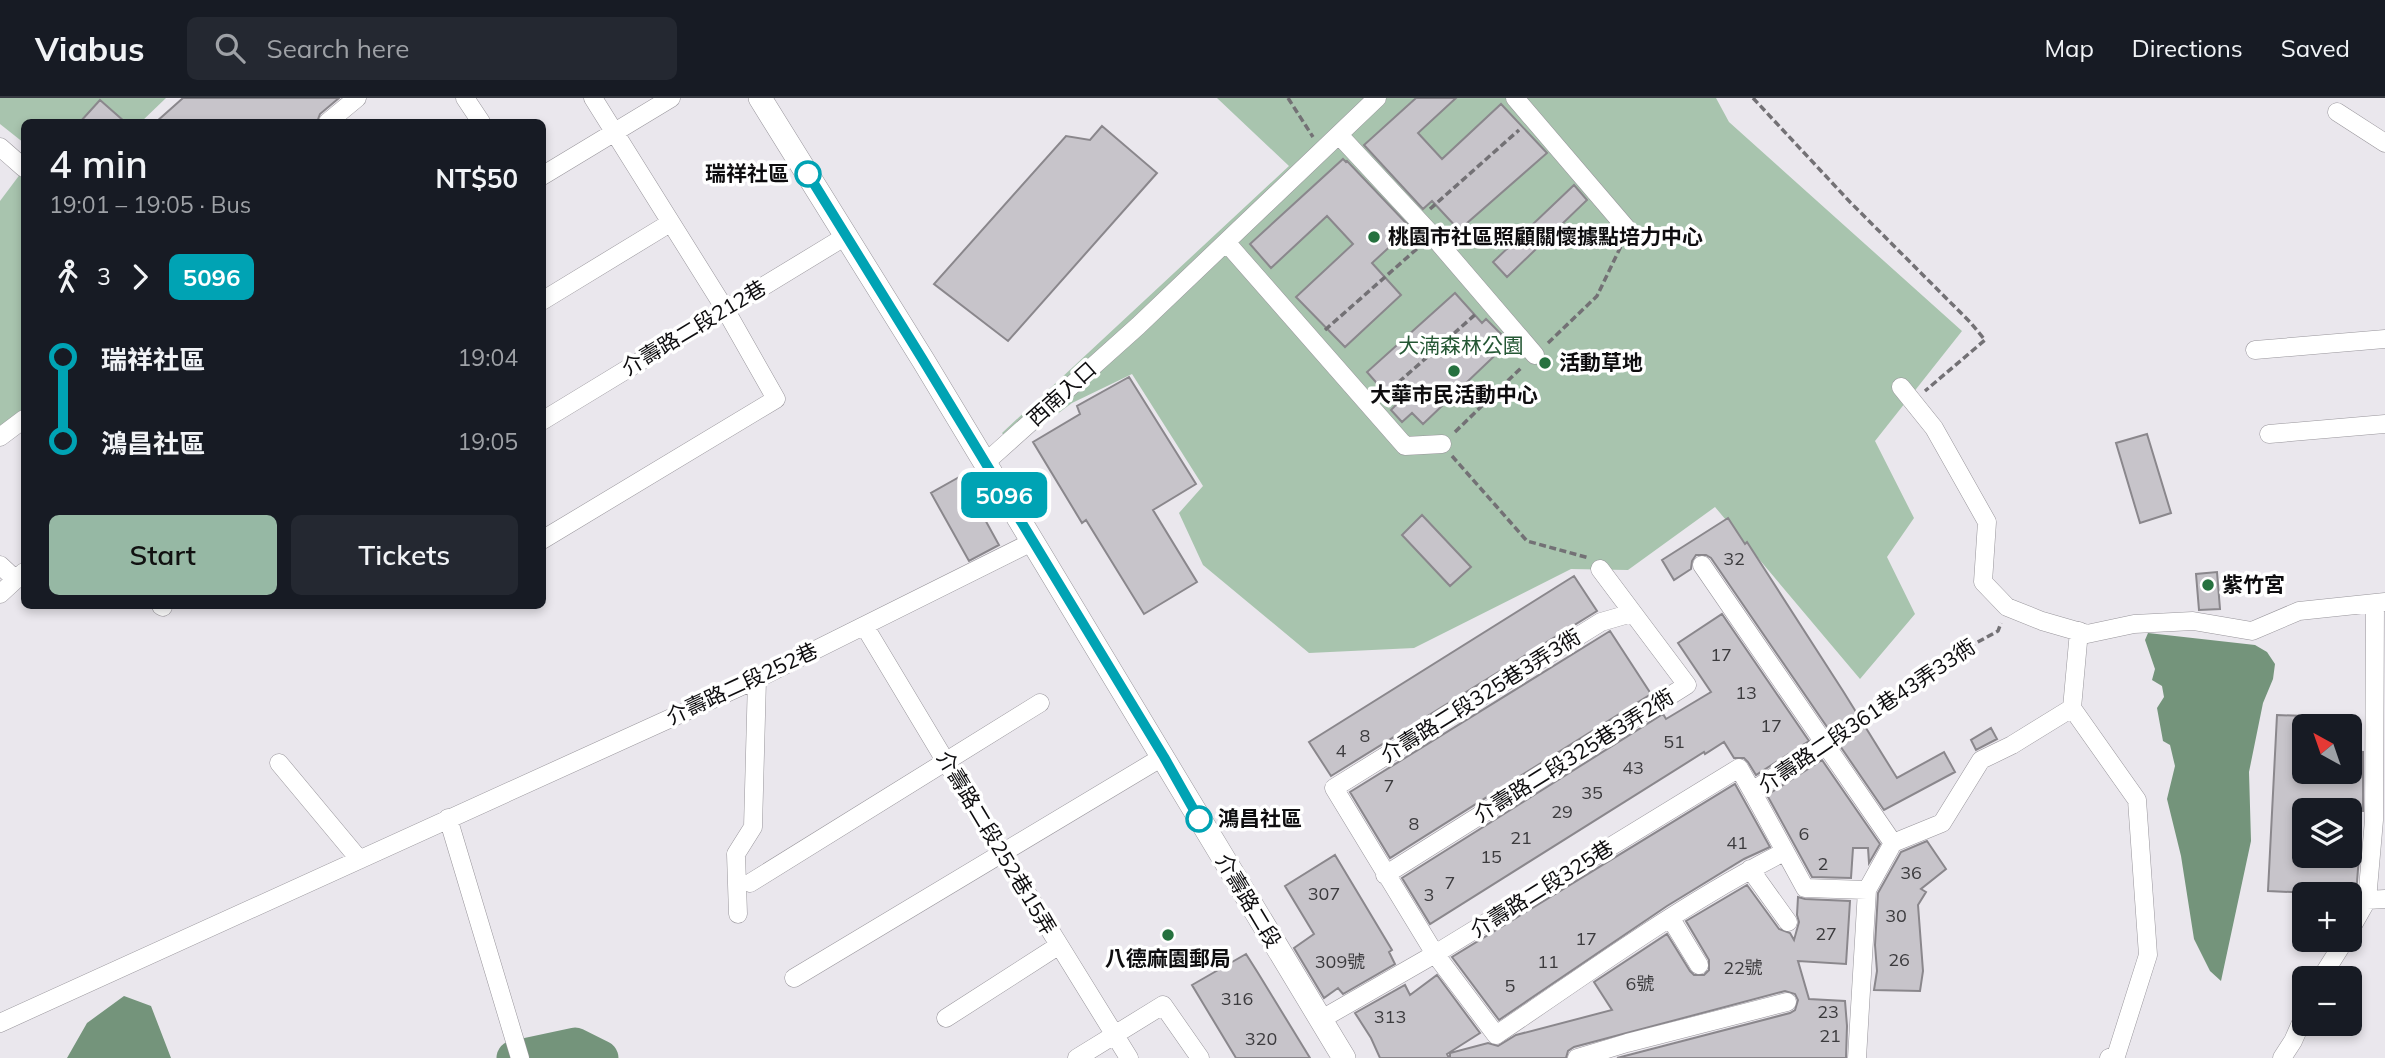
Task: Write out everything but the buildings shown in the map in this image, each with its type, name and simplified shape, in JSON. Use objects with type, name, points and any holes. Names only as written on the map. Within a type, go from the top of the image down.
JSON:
[{"type":"main road","name":"介壽路二段","points":[[760,98],[1164,757],[1344,1058]]},
{"type":"street","points":[[332,119],[357,98]]},
{"type":"street","points":[[465,98],[479,119]]},
{"type":"street","points":[[546,538],[776,399],[724,309],[593,98]]},
{"type":"street","points":[[546,174],[671,98]]},
{"type":"street","name":"西南入口","points":[[985,463],[1138,326],[1377,98]]},
{"type":"street","points":[[1515,98],[1628,230]]},
{"type":"street","points":[[2337,113],[2385,143]]},
{"type":"street","points":[[1339,135],[1433,235],[1535,355]]},
{"type":"street","points":[[0,148],[21,166]]},
{"type":"street","points":[[546,300],[670,223]]},
{"type":"street","name":"介壽路二段212巷","points":[[546,419],[846,236]]},
{"type":"street","points":[[1226,242],[1405,446],[1442,444]]},
{"type":"street","points":[[2255,350],[2385,339]]},
{"type":"street","points":[[1901,387],[1934,428],[1987,522],[1983,582],[2007,607],[2087,634],[2134,624],[2193,621],[2252,631],[2298,611],[2380,602],[2374,820],[2376,899],[2362,916]]},
{"type":"street","points":[[0,437],[21,421]]},
{"type":"street","points":[[2269,434],[2385,424]]},
{"type":"street","name":"介壽路二段252巷","points":[[0,1023],[757,679],[1032,542]]},
{"type":"street","points":[[0,565],[20,575],[0,594]]},
{"type":"street","points":[[1702,565],[1893,843]]},
{"type":"street","points":[[1600,569],[1632,613]]},
{"type":"street","name":"介壽路二段325巷3弄3衖","points":[[1385,875],[1334,788],[1601,622],[1632,613]]},
{"type":"street","name":"介壽路二段325巷3弄2衖","points":[[1385,875],[1687,685],[1632,613]]},
{"type":"street","name":"介壽路二段252巷15弄","points":[[865,627],[1129,1058]]},
{"type":"street","points":[[2079,631],[2072,708],[2137,800],[2148,955],[2116,1056],[2109,1058]]},
{"type":"street","points":[[738,914],[736,854],[753,827],[757,679]]},
{"type":"street","points":[[750,883],[1040,703]]},
{"type":"street","points":[[1857,1058],[1867,890],[1893,843],[1942,823],[1981,760],[2012,745],[2072,708]]},
{"type":"street","name":"介壽路二段361巷43弄33衖","points":[[1825,744],[1752,791],[1805,888],[1867,890]]},
{"type":"street","points":[[794,978],[1164,757]]},
{"type":"street","points":[[279,763],[359,859]]},
{"type":"street","name":"介壽路二段325巷","points":[[1320,1020],[1435,954],[1739,768],[1752,791]]},
{"type":"street","points":[[448,818],[520,1058]]},
{"type":"street","points":[[1385,875],[1435,954],[1496,1035],[1671,919],[1750,869],[1784,852]]},
{"type":"street","points":[[1750,869],[1787,922]]},
{"type":"street","points":[[1671,919],[1699,965]]},
{"type":"street","points":[[946,1018],[1058,946]]},
{"type":"street","points":[[1577,1058],[1629,1050],[1787,1002]]},
{"type":"street","points":[[1077,1058],[1163,1005],[1200,1058]]},
{"type":"street","points":[[2282,1058],[2295,1036]]},
{"type":"path","points":[[1288,98],[1322,150]]},
{"type":"path","points":[[1753,98],[1985,340],[1914,402]]},
{"type":"path","points":[[1418,219],[1532,118]]},
{"type":"path","points":[[1600,569],[1592,559],[1527,541],[1442,444],[1597,296],[1628,230]]},
{"type":"path","points":[[1313,341],[1433,235]]},
{"type":"path","points":[[1371,407],[1489,302]]},
{"type":"path","name":"介壽路二段361巷43弄33衖","points":[[1825,744],[1894,703],[1954,655],[1998,631],[2007,607]]},
{"type":"green space","points":[[0,98],[166,98],[144,119],[21,119],[21,141],[0,124]]},
{"type":"green space","name":"大湳森林公園","points":[[1217,98],[1716,98],[1729,122],[1962,331],[1875,441],[1914,518],[1887,557],[1915,614],[1860,679],[1715,507],[1628,570],[1571,569],[1414,648],[1309,653],[1203,565],[1179,513],[1203,486],[1132,374],[1072,403],[1013,447],[1002,433],[1289,166]]},
{"type":"green space","points":[[21,173],[21,413],[0,429],[0,201]]},
{"type":"shaded area","points":[[2148,633],[2255,645],[2267,652],[2275,664],[2273,679],[2263,703],[2249,772],[2251,841],[2221,981],[2210,971],[2194,939],[2181,856],[2167,799],[2175,766],[2170,745],[2163,741],[2157,708],[2164,697],[2162,686],[2152,680],[2155,669],[2145,640]]},
{"type":"shaded area","points":[[124,996],[151,1006],[171,1058],[67,1058],[87,1023]]},
{"type":"waterway","points":[[514,1058],[575,1045],[601,1058]]},
{"type":"bus line","name":"5096","points":[[808,174],[1164,757],[1199,819]]},
{"type":"place","name":"瑞祥社區","points":[[808,174]]},
{"type":"place","name":"桃園市社區照顧關懷據點培力中心","points":[[1374,237]]},
{"type":"place","name":"活動草地","points":[[1545,363]]},
{"type":"place","name":"大華市民活動中心","points":[[1454,371]]},
{"type":"place","name":"紫竹宮","points":[[2208,585]]},
{"type":"place","name":"鴻昌社區","points":[[1199,819]]},
{"type":"place","name":"八德麻園郵局","points":[[1168,935]]}]
